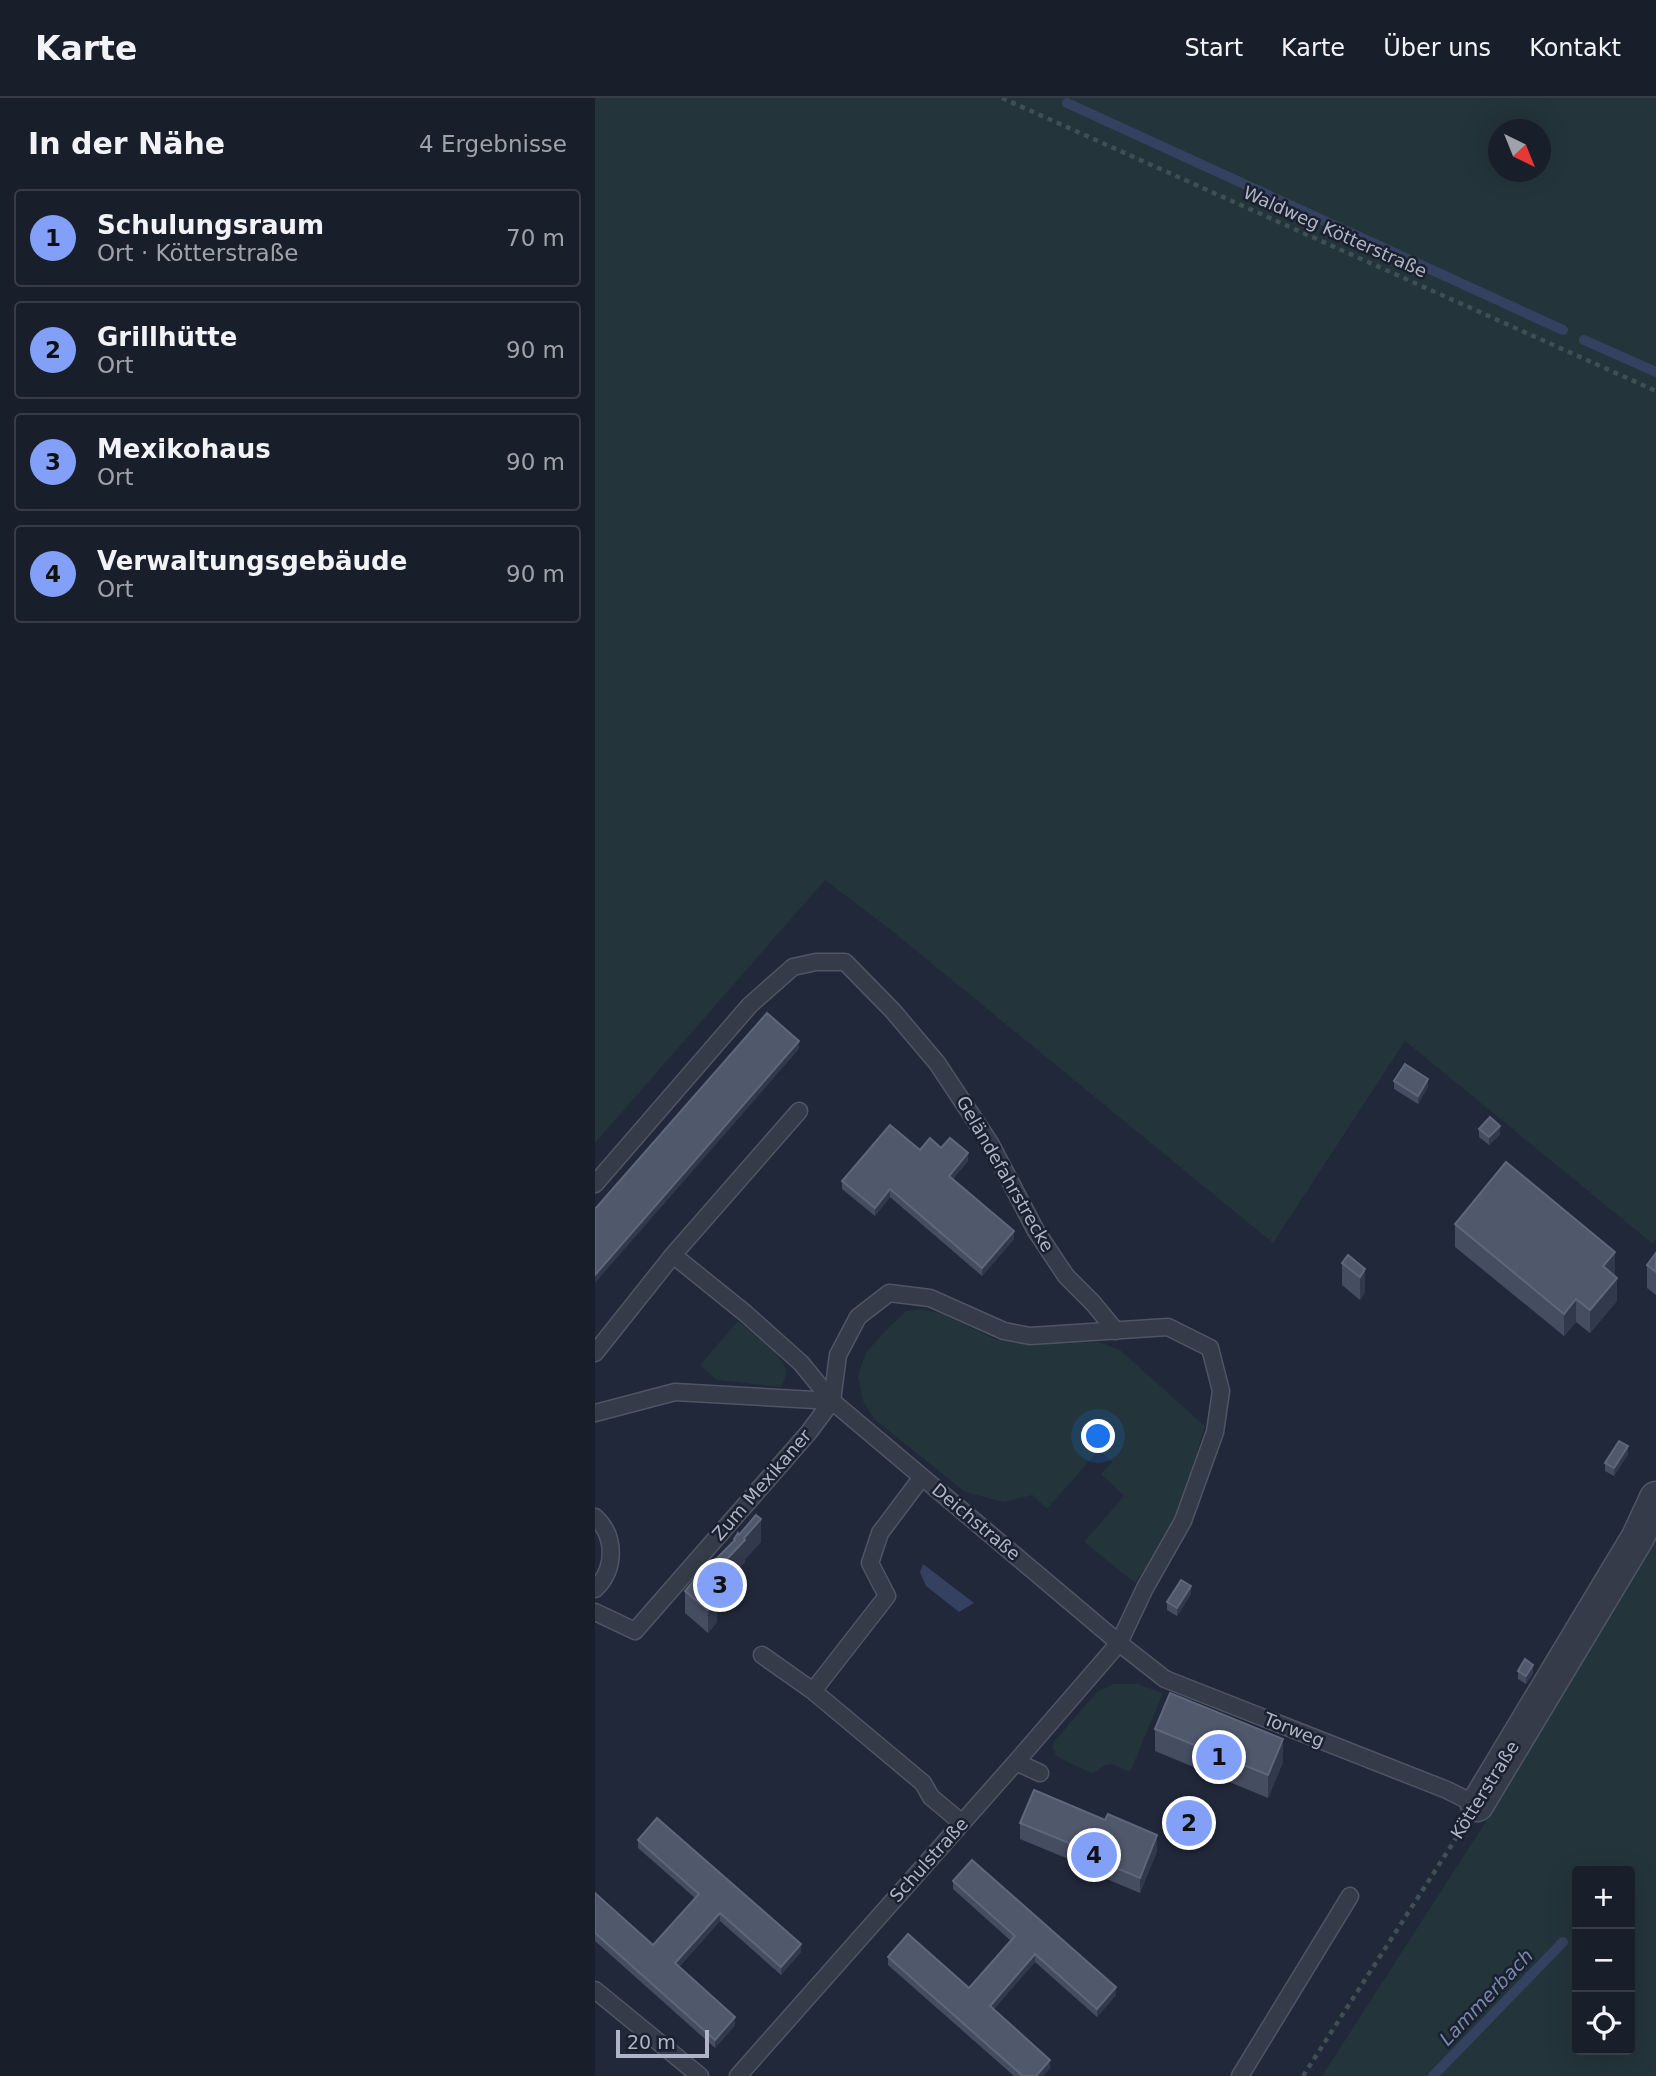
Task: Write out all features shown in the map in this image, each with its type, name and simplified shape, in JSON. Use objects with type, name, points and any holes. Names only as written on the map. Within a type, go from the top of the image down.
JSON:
[{"type":"street","name":"Kötterstraße","points":[[1477,1805],[1638,1537],[1656,1498]]},
{"type":"lane","name":"Geländefahrstrecke","points":[[595,1184],[750,1006],[793,967],[816,962],[845,962],[893,1011],[937,1063],[990,1143],[1035,1231],[1066,1276],[1093,1303],[1116,1332]]},
{"type":"lane","points":[[595,1353],[673,1255],[799,1111]]},
{"type":"lane","name":"Deichstraße","points":[[673,1255],[745,1313],[801,1363],[832,1401],[1119,1643]]},
{"type":"lane","points":[[595,1413],[675,1391],[832,1401],[838,1355],[858,1317],[889,1293],[930,1298],[1004,1331],[1030,1336],[1116,1332]]},
{"type":"lane","name":"Schulstraße","points":[[738,2076],[1119,1643],[1145,1588],[1183,1521],[1215,1433],[1221,1391],[1210,1348],[1168,1328],[1116,1332]]},
{"type":"lane","name":"Zum Mexikaner","points":[[595,1612],[635,1630],[809,1432],[832,1401]]},
{"type":"lane","points":[[813,1691],[887,1596],[870,1563],[880,1533],[922,1477]]},
{"type":"lane","points":[[595,1517],[611,1540],[610,1562],[601,1583],[595,1589]]},
{"type":"lane","name":"Torweg","points":[[1119,1643],[1165,1679],[1447,1790],[1477,1805]]},
{"type":"lane","points":[[762,1655],[813,1691],[923,1783],[931,1797],[963,1823]]},
{"type":"lane","points":[[1016,1762],[1040,1773]]},
{"type":"lane","points":[[1240,2076],[1350,1896]]},
{"type":"lane","points":[[595,1990],[700,2076]]},
{"type":"path","name":"Waldweg Kötterstraße","points":[[1002,98],[1656,391]]},
{"type":"path","name":"Kötterstraße","points":[[1303,2076],[1477,1805]]},
{"type":"shaded area","points":[[595,98],[1656,98],[1656,1238],[1653,1244],[1405,1041],[1273,1243],[892,931],[825,880],[595,1143]]},
{"type":"shaded area","points":[[922,1309],[942,1314],[995,1339],[1028,1345],[1099,1342],[1120,1350],[1205,1426],[1177,1520],[1135,1583],[1084,1542],[1124,1496],[1101,1474],[1112,1462],[1099,1450],[1047,1509],[1033,1495],[1003,1502],[965,1492],[874,1419],[863,1401],[858,1376],[865,1354],[906,1311]]},
{"type":"shaded area","points":[[738,1321],[784,1364],[786,1375],[780,1387],[717,1380],[700,1365]]},
{"type":"shaded area","points":[[1656,1532],[1656,2076],[1322,2076],[1510,1784]]},
{"type":"shaded area","points":[[1114,1684],[1138,1684],[1163,1693],[1130,1772],[1108,1764],[1094,1773],[1089,1772],[1057,1757],[1052,1747],[1056,1739],[1098,1691]]},
{"type":"water","points":[[923,1564],[974,1603],[959,1612],[926,1586],[920,1572]]},
{"type":"building","points":[[767,1013],[799,1041],[595,1275],[595,1209]]},
{"type":"building","points":[[1405,1064],[1428,1079],[1418,1096],[1394,1081]]},
{"type":"building","points":[[1490,1117],[1500,1126],[1489,1137],[1479,1129]]},
{"type":"building","points":[[890,1125],[920,1150],[930,1138],[941,1148],[950,1138],[968,1153],[949,1176],[1014,1231],[982,1268],[890,1189],[875,1208],[842,1181]]},
{"type":"building","points":[[1506,1162],[1615,1252],[1603,1266],[1617,1278],[1590,1310],[1576,1299],[1564,1314],[1455,1224]]},
{"type":"building","points":[[1656,1253],[1656,1272],[1647,1265]]},
{"type":"building","points":[[1348,1255],[1365,1269],[1360,1277],[1342,1263]]},
{"type":"building","points":[[1619,1441],[1628,1446],[1614,1468],[1605,1463]]},
{"type":"building","points":[[756,1515],[761,1519],[726,1563],[720,1566],[703,1586],[717,1599],[708,1610],[685,1591],[695,1579],[699,1583],[716,1563],[714,1561]]},
{"type":"building","points":[[1181,1580],[1191,1586],[1177,1608],[1167,1602]]},
{"type":"building","points":[[1525,1659],[1533,1665],[1526,1676],[1518,1671]]},
{"type":"building","points":[[1170,1693],[1283,1739],[1268,1775],[1155,1729]]},
{"type":"building","points":[[1034,1790],[1105,1820],[1108,1814],[1157,1835],[1140,1878],[1090,1857],[1091,1852],[1020,1823]]},
{"type":"building","points":[[1189,1798],[1200,1803],[1205,1815],[1200,1826],[1189,1831],[1178,1826],[1170,1812],[1174,1803]]},
{"type":"building","points":[[657,1818],[801,1944],[781,1967],[720,1913],[675,1963],[735,2017],[715,2040],[595,1933],[595,1893],[653,1945],[699,1894],[638,1840]]},
{"type":"building","points":[[972,1860],[1116,1987],[1097,2009],[1035,1954],[990,2006],[1050,2060],[1036,2076],[1023,2076],[888,1957],[908,1934],[969,1988],[1015,1936],[953,1881]]},
{"type":"waterway","points":[[1067,103],[1563,330]]},
{"type":"waterway","points":[[1584,340],[1656,372]]},
{"type":"waterway","name":"Lammerbach","points":[[1433,2076],[1563,1942]]},
{"type":"place","name":"Mexikohaus","points":[[720,1585]]},
{"type":"place","name":"Schulungsraum","points":[[1219,1757]]},
{"type":"place","name":"Grillhütte","points":[[1189,1823]]},
{"type":"place","name":"Verwaltungsgebäude","points":[[1094,1855]]}]
